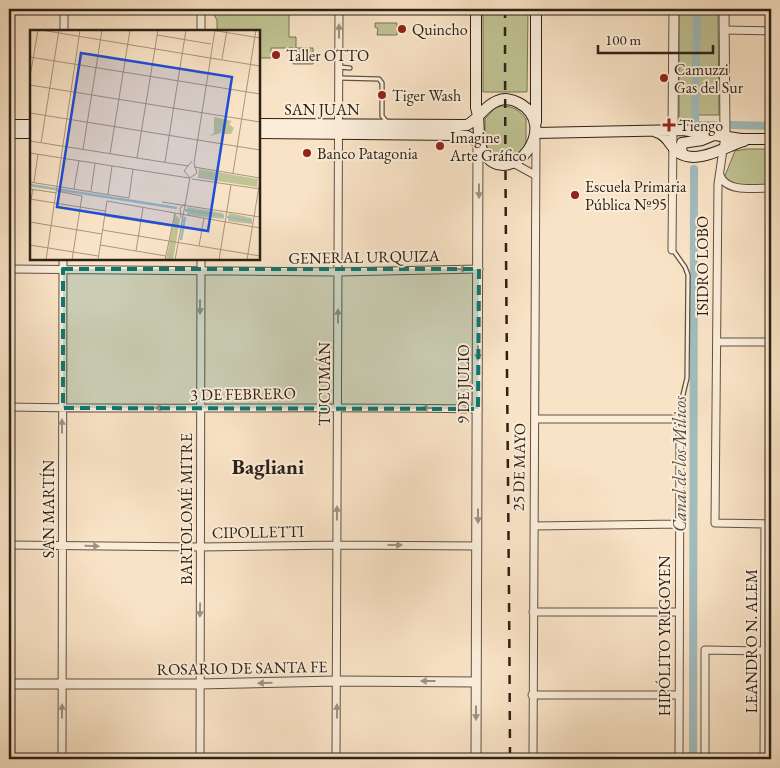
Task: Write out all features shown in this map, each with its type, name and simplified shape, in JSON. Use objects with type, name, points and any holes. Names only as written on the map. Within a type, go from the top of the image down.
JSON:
[{"type":"main road","name":"9 DE JULIO","points":[[476,9],[478,142]]},
{"type":"main road","name":"25 DE MAYO","points":[[536,9],[536,133]]},
{"type":"main road","name":"SAN JUAN","points":[[260,133],[389,124],[467,125],[473,122],[488,105],[505,99],[513,100],[530,113],[536,133]]},
{"type":"main road","name":"SAN JUAN","points":[[260,124],[458,134],[468,136],[478,142]]},
{"type":"main road","points":[[9,125],[30,125]]},
{"type":"main road","points":[[650,130],[666,137],[673,148],[684,155],[701,156],[750,139]]},
{"type":"main road","points":[[478,142],[486,157],[493,162],[504,164],[513,163],[529,152],[536,133],[673,130],[750,139],[771,139]]},
{"type":"main road","points":[[9,133],[30,133]]},
{"type":"main road","points":[[684,155],[680,151],[682,143],[721,135]]},
{"type":"street","points":[[64,9],[64,30]]},
{"type":"street","points":[[201,9],[201,30]]},
{"type":"street","name":"TUCUMÁN","points":[[336,759],[339,9]]},
{"type":"street","name":"HIPÓLITO YRIGOYEN","points":[[672,250],[674,9]]},
{"type":"street","name":"ISIDRO LOBO","points":[[724,9],[721,135],[724,148],[719,173],[715,524],[768,524]]},
{"type":"street","points":[[724,30],[771,31]]},
{"type":"street","name":"25 DE MAYO","points":[[533,759],[536,133]]},
{"type":"street","name":"9 DE JULIO","points":[[476,759],[478,142]]},
{"type":"street","points":[[513,163],[535,176]]},
{"type":"street","points":[[719,173],[722,180],[730,186],[771,188]]},
{"type":"street","name":"SAN MARTÍN","points":[[62,759],[63,260]]},
{"type":"street","name":"BARTOLOMÉ MITRE","points":[[200,260],[200,759]]},
{"type":"street","name":"GENERAL URQUIZA","points":[[9,269],[338,272],[479,269]]},
{"type":"street","points":[[717,342],[771,342]]},
{"type":"street","name":"3 DE FEBRERO","points":[[9,408],[338,407],[478,409]]},
{"type":"street","points":[[535,419],[680,420]]},
{"type":"street","name":"HIPÓLITO YRIGOYEN","points":[[679,759],[680,420]]},
{"type":"street","points":[[534,526],[680,524]]},
{"type":"street","name":"LEANDRO N. ALEM","points":[[764,759],[768,650],[768,524]]},
{"type":"street","name":"CIPOLLETTI","points":[[9,546],[477,546]]},
{"type":"street","points":[[533,612],[679,612]]},
{"type":"street","points":[[705,759],[705,650],[768,650]]},
{"type":"street","name":"ROSARIO DE SANTA FE","points":[[9,684],[199,684],[337,681],[476,682]]},
{"type":"street","points":[[532,695],[679,695]]},
{"type":"lane","points":[[338,67],[350,68]]},
{"type":"lane","points":[[338,78],[379,79],[382,82],[382,116],[389,124]]},
{"type":"lane","name":"HIPÓLITO YRIGOYEN","points":[[672,250],[685,267],[688,275],[687,378],[680,407],[680,420]]},
{"type":"highlighted area","points":[[63,269],[479,269],[478,409],[63,408]]},
{"type":"green space","points":[[214,9],[271,9],[271,14],[289,14],[289,37],[296,37],[296,48],[313,48],[313,64],[293,64],[293,48],[271,48],[271,58],[260,58],[260,30],[217,30],[217,20],[214,15]]},
{"type":"green space","points":[[483,9],[528,9],[527,92],[483,92]]},
{"type":"green space","points":[[679,9],[718,9],[719,115],[695,115],[694,126],[682,126],[679,122]]},
{"type":"green space","points":[[375,23],[397,23],[397,35],[377,35],[378,29],[375,27]]},
{"type":"green space","points":[[501,106],[515,109],[526,119],[526,146],[523,151],[512,159],[506,160],[493,155],[485,143],[485,119],[494,109]]},
{"type":"green space","points":[[771,149],[771,185],[729,184],[724,178],[735,151]]},
{"type":"waterway","name":"Canal de los Milicos","points":[[695,129],[697,9]]},
{"type":"waterway","points":[[696,125],[714,125]]},
{"type":"waterway","points":[[731,125],[771,126]]},
{"type":"waterway","name":"Canal de los Milicos","points":[[693,759],[694,169]]},
{"type":"railway","points":[[505,9],[510,759]]},
{"type":"place","name":"Quincho","points":[[402,29]]},
{"type":"place","name":"Taller OTTO","points":[[276,55]]},
{"type":"place","name":"Camuzzi Gas del Sur","points":[[664,78]]},
{"type":"place","name":"Tiger Wash","points":[[382,95]]},
{"type":"place","name":"Tiengo","points":[[669,125]]},
{"type":"place","name":"Imagine Arte Gráfico","points":[[440,146]]},
{"type":"place","name":"Banco Patagonia","points":[[307,153]]},
{"type":"place","name":"Escuela Primaria Pública Nº95","points":[[575,195]]},
{"type":"district","name":"Bagliani","points":[[268,466]]}]
